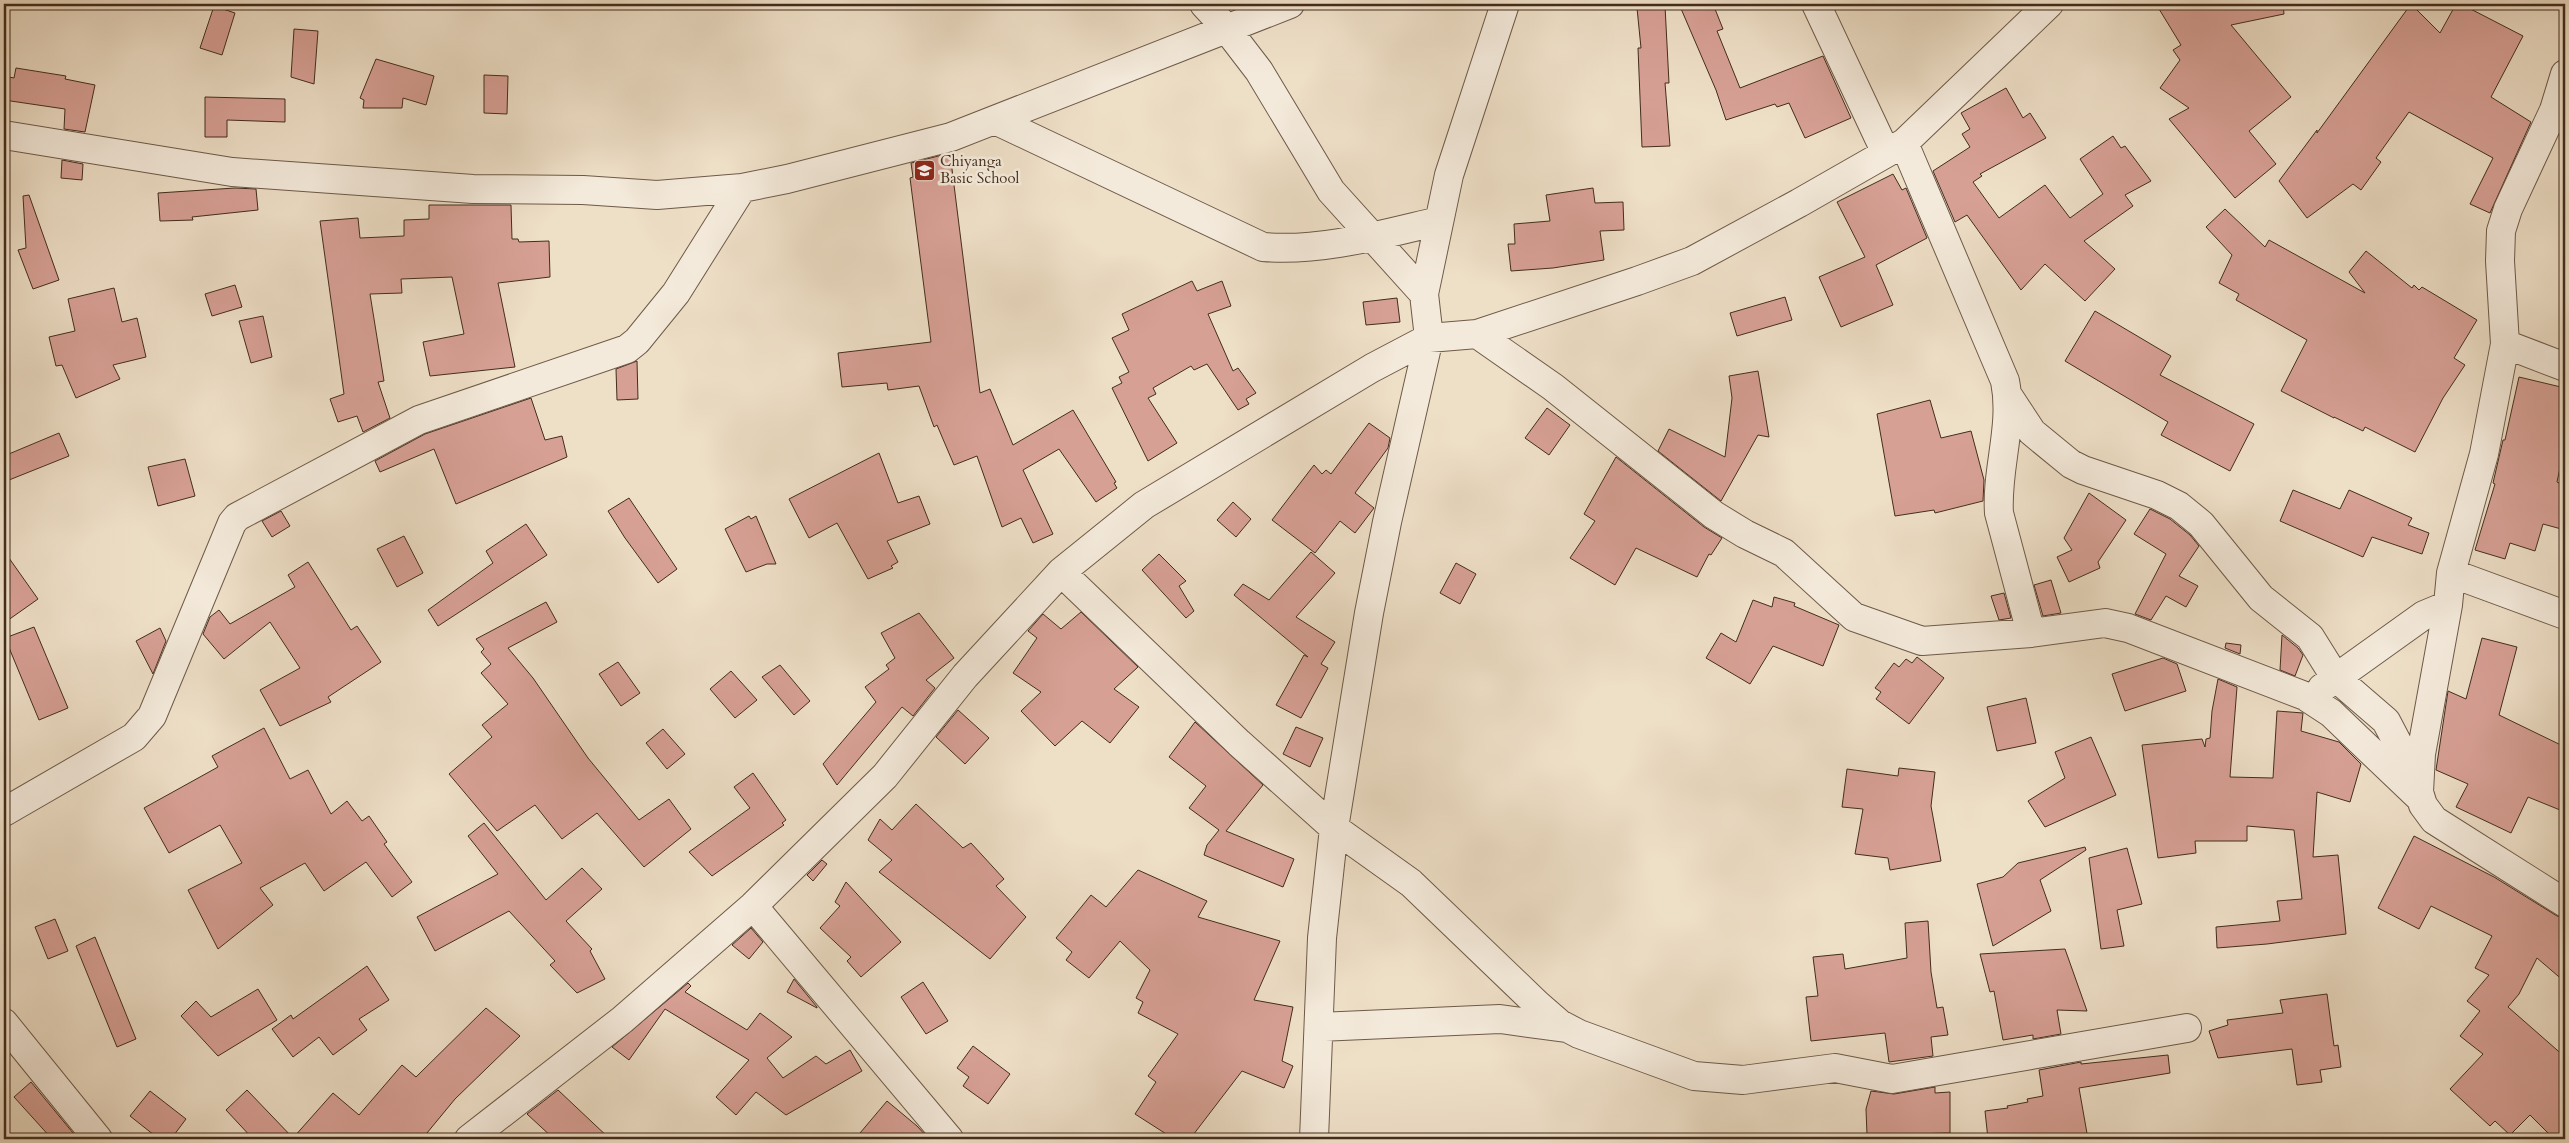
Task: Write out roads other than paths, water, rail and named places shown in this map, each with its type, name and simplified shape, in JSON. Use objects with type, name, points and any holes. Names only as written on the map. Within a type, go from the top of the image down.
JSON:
[{"type":"street","points":[[1204,4],[1226,28],[1259,71],[1331,191],[1424,294]]},
{"type":"street","points":[[4,135],[232,172],[356,181],[473,189],[582,190],[657,194],[742,188],[788,179],[951,137],[997,121],[1290,4]]},
{"type":"street","points":[[1314,1139],[1322,938],[1334,828],[1369,613],[1387,522],[1429,338],[1424,294],[1449,175],[1505,4]]},
{"type":"street","points":[[1816,4],[1895,148],[2005,382],[2008,416],[1997,494],[1999,513],[2030,633]]},
{"type":"street","points":[[469,1139],[622,1020],[753,906],[885,776],[965,676],[1061,572],[1144,505],[1372,368],[1429,338],[1477,334],[1637,282],[1692,261],[1895,148],[2049,4]]},
{"type":"street","points":[[2420,791],[2421,754],[2448,605],[2451,573],[2484,454],[2505,344],[2500,262],[2501,231],[2508,209],[2554,110],[2565,74]]},
{"type":"street","points":[[997,121],[1263,247],[1279,248],[1373,236],[1440,220]]},
{"type":"street","points":[[4,812],[134,737],[144,727],[152,716],[232,523],[237,517],[419,420],[627,349],[637,341],[676,293],[742,188]]},
{"type":"street","points":[[1477,334],[1553,387],[1714,515],[1727,524],[1784,553],[1854,617],[1922,641],[2030,633],[2084,625],[2114,624],[2306,696],[2330,713],[2420,791]]},
{"type":"street","points":[[2505,344],[2565,367]]},
{"type":"street","points":[[2007,394],[2032,432],[2071,464],[2083,470],[2157,495],[2179,506],[2201,524],[2261,598],[2310,637],[2335,677],[2389,725],[2434,820],[2565,903]]},
{"type":"street","points":[[1061,572],[1239,743],[1334,828],[1391,868],[1429,898],[1537,1004],[1567,1029]]},
{"type":"street","points":[[2451,573],[2565,616]]},
{"type":"street","points":[[2306,696],[2315,693],[2424,615],[2448,605]]},
{"type":"street","points":[[753,906],[948,1139]]},
{"type":"street","points":[[1318,1027],[1486,1019],[1567,1029],[1694,1076],[1743,1080],[1835,1068],[1892,1079],[2187,1028]]},
{"type":"street","points":[[4,1023],[98,1139]]},
{"type":"place","name":"Chiyanga Basic School","points":[[924,170]]}]
